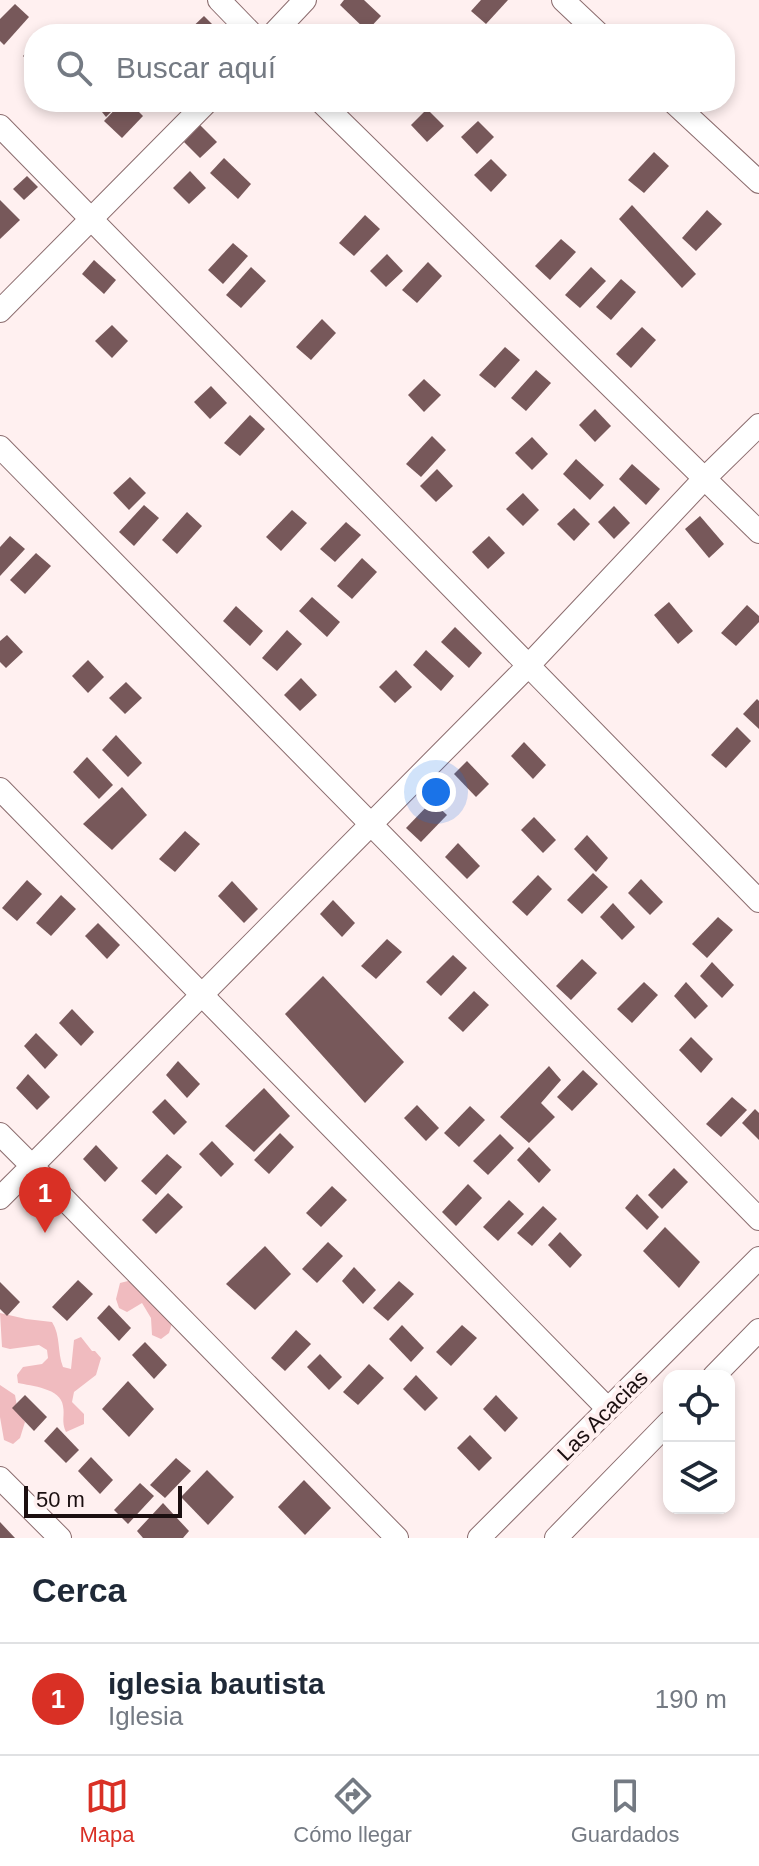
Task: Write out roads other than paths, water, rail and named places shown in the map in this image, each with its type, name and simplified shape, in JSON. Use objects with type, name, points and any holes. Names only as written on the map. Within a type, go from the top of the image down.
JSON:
[{"type":"street","points":[[219,0],[242,24]]},
{"type":"street","points":[[282,24],[305,0]]},
{"type":"street","points":[[563,0],[588,24]]},
{"type":"street","points":[[0,311],[197,112]]},
{"type":"street","points":[[331,112],[759,532]]},
{"type":"street","points":[[684,112],[759,182]]},
{"type":"street","points":[[0,126],[759,901]]},
{"type":"street","points":[[0,1198],[529,665],[759,425]]},
{"type":"street","points":[[0,447],[759,1219]]},
{"type":"street","points":[[0,789],[608,1409]]},
{"type":"street","points":[[0,1134],[397,1538]]},
{"type":"street","name":"Las Acacias","points":[[479,1538],[756,1267]]},
{"type":"street","points":[[720,1370],[759,1330]]},
{"type":"street","points":[[556,1538],[663,1428]]},
{"type":"street","points":[[0,1478],[60,1538]]},
{"type":"place","name":"iglesia bautista","points":[[45,1233]]}]
